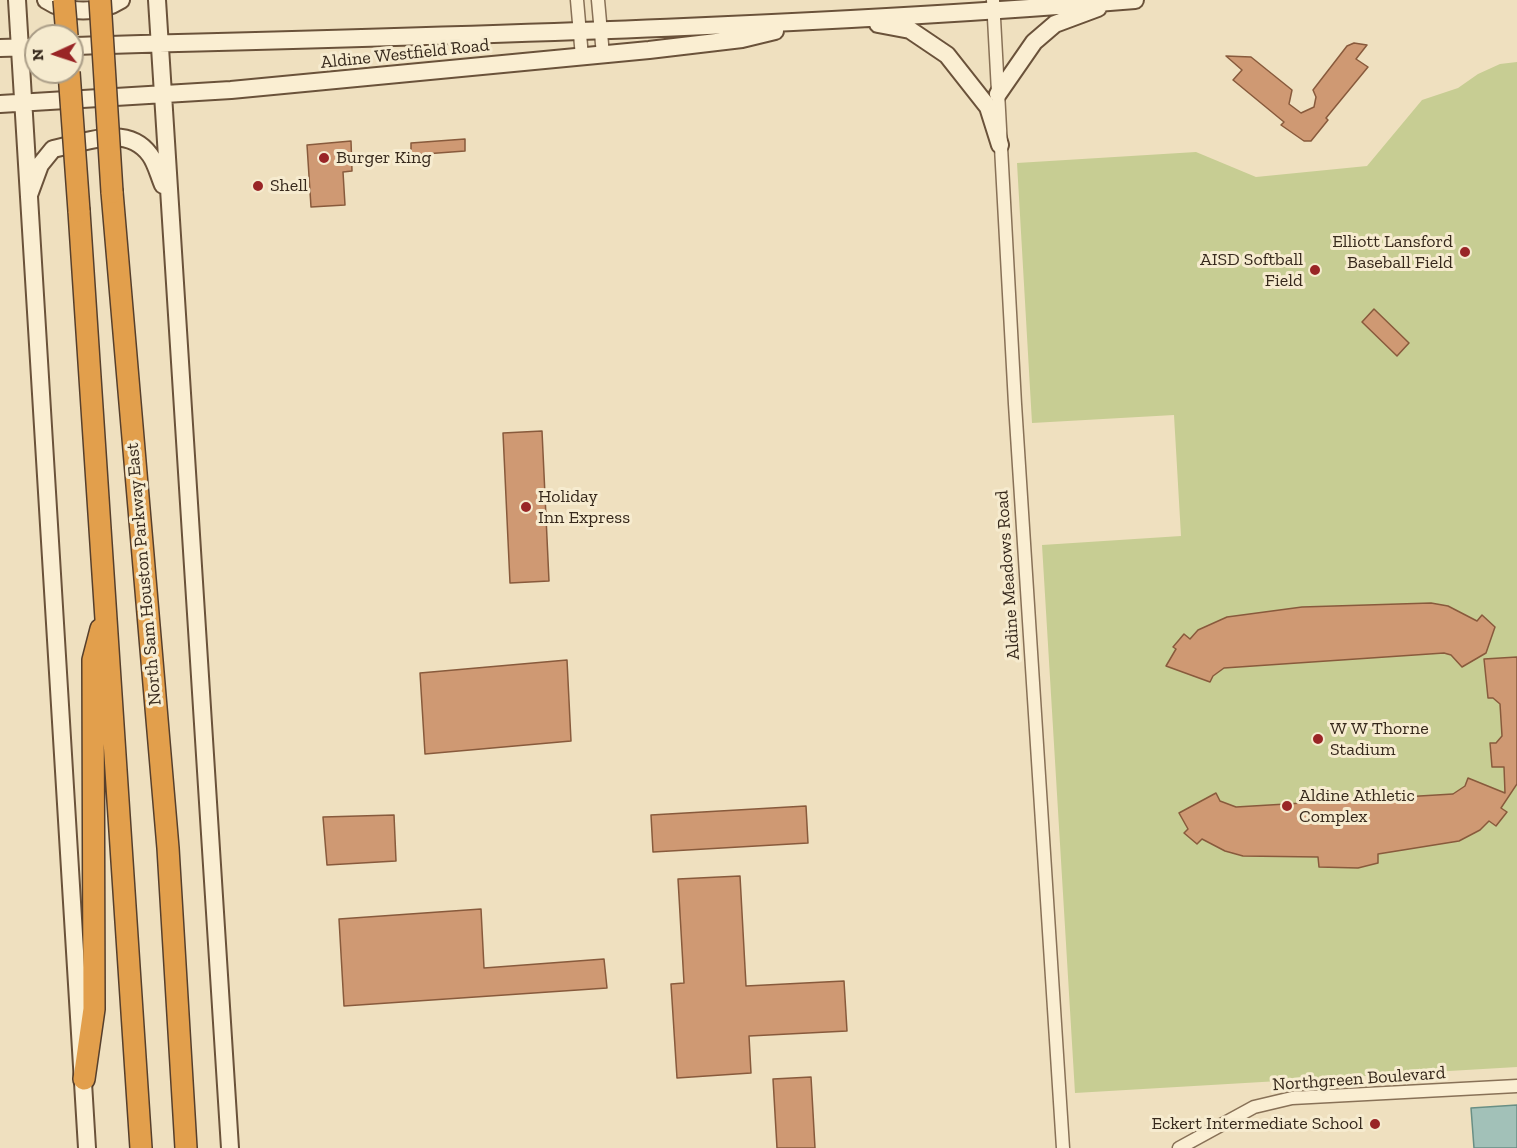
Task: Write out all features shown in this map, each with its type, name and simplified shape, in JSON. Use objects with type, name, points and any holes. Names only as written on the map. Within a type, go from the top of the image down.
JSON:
[{"type":"highway","points":[[64,0],[66,24]]},
{"type":"highway","name":"North Sam Houston Parkway East","points":[[100,0],[112,192],[168,849],[187,1148]]},
{"type":"highway","name":"North Sam Houston Parkway East","points":[[70,84],[141,1148]]},
{"type":"highway","points":[[84,1079],[94,1009],[93,660],[106,604]]},
{"type":"main road","points":[[16,0],[87,1148]]},
{"type":"main road","points":[[46,0],[58,8],[86,11],[121,0]]},
{"type":"main road","points":[[157,0],[230,1148]]},
{"type":"main road","name":"Aldine Westfield Road","points":[[84,46],[601,31],[812,22],[857,20],[994,5],[1135,0]]},
{"type":"main road","points":[[998,94],[1034,42],[1055,24],[1117,2]]},
{"type":"main road","points":[[857,20],[910,30],[947,55],[988,107],[1000,145]]},
{"type":"main road","name":"Aldine Westfield Road","points":[[0,104],[162,95],[603,55],[742,39],[812,22]]},
{"type":"main road","points":[[0,48],[24,47]]},
{"type":"main road","points":[[27,200],[40,165],[52,149],[120,135],[150,155],[168,197]]},
{"type":"street","points":[[577,0],[582,57]]},
{"type":"street","points":[[598,0],[603,55]]},
{"type":"street","name":"Aldine Meadows Road","points":[[994,5],[1000,145],[1063,1148]]},
{"type":"street","name":"Northgreen Boulevard","points":[[1179,1148],[1254,1107],[1292,1098],[1517,1086]]},
{"type":"green space","name":"Aldine Athletic Complex","points":[[1517,62],[1517,1067],[1075,1093],[1042,545],[1181,536],[1174,415],[1032,423],[1017,163],[1196,152],[1256,177],[1367,166],[1422,100],[1458,88],[1478,74],[1500,64]]},
{"type":"water","points":[[1517,1105],[1517,1148],[1474,1148],[1471,1108]]},
{"type":"building","points":[[1354,43],[1367,45],[1356,59],[1368,67],[1326,118],[1328,120],[1311,141],[1304,141],[1281,125],[1284,122],[1233,80],[1242,70],[1226,56],[1251,57],[1292,90],[1289,104],[1301,113],[1314,107],[1316,97],[1313,90],[1347,46]]},
{"type":"building","points":[[465,139],[465,151],[411,155],[411,143]]},
{"type":"building","points":[[351,141],[352,171],[343,172],[345,205],[311,207],[307,145]]},
{"type":"building","points":[[1374,309],[1409,343],[1397,356],[1362,322]]},
{"type":"building","name":"Holiday Inn Express","points":[[542,431],[549,581],[510,583],[503,433]]},
{"type":"building","points":[[1431,603],[1448,606],[1477,621],[1482,615],[1495,627],[1486,653],[1462,667],[1451,655],[1444,653],[1224,668],[1213,676],[1210,682],[1166,666],[1176,649],[1173,647],[1184,634],[1190,639],[1198,630],[1227,617],[1302,607]]},
{"type":"building","points":[[1517,657],[1517,784],[1501,808],[1507,812],[1496,826],[1489,821],[1480,830],[1459,841],[1378,854],[1378,863],[1358,868],[1319,867],[1318,857],[1243,856],[1225,851],[1202,839],[1197,844],[1184,833],[1188,829],[1179,813],[1216,793],[1220,801],[1236,807],[1453,794],[1465,786],[1468,778],[1505,793],[1504,767],[1492,767],[1490,743],[1496,743],[1502,736],[1500,704],[1493,698],[1488,698],[1484,659]]},
{"type":"building","points":[[567,660],[571,741],[425,754],[420,673]]},
{"type":"building","points":[[806,806],[808,843],[653,852],[651,815]]},
{"type":"building","points":[[394,815],[396,861],[327,865],[323,817]]},
{"type":"building","points":[[740,876],[746,986],[844,981],[847,1031],[749,1036],[751,1073],[677,1078],[671,984],[684,983],[678,879]]},
{"type":"building","points":[[481,909],[484,968],[604,959],[607,988],[344,1006],[339,919]]},
{"type":"building","points":[[811,1077],[815,1148],[777,1148],[773,1079]]},
{"type":"place","name":"Burger King","points":[[324,158]]},
{"type":"place","name":"Shell","points":[[258,186]]},
{"type":"place","name":"Elliott Lansford Baseball Field","points":[[1465,252]]},
{"type":"place","name":"AISD Softball Field","points":[[1315,270]]},
{"type":"place","name":"Holiday Inn Express","points":[[526,507]]},
{"type":"place","name":"W W Thorne Stadium","points":[[1318,739]]},
{"type":"place","name":"Aldine Athletic Complex","points":[[1287,806]]},
{"type":"place","name":"Eckert Intermediate School","points":[[1375,1124]]}]
